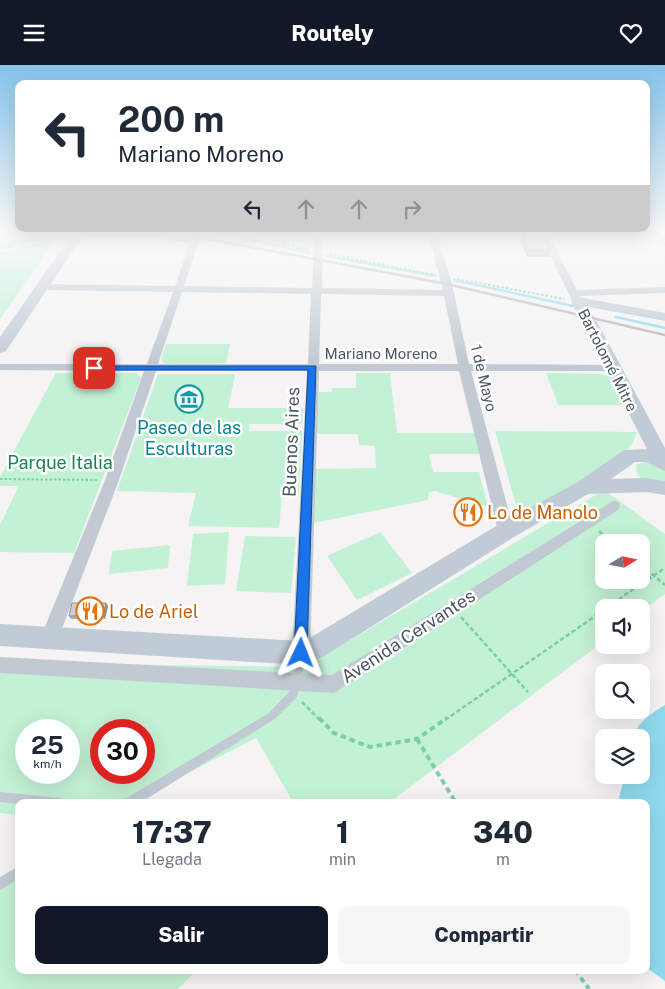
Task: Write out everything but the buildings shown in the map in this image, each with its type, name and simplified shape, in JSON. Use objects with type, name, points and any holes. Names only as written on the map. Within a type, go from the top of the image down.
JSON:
[{"type":"street","points":[[0,348],[49,276]]},
{"type":"street","points":[[49,639],[112,480],[183,276]]},
{"type":"street","name":"Buenos Aires","points":[[301,653],[316,276]]},
{"type":"street","name":"Bartolomé Mitre","points":[[566,276],[646,434],[664,463]]},
{"type":"street","name":"1 de Mayo","points":[[444,277],[464,368],[506,531]]},
{"type":"street","points":[[42,287],[447,293]]},
{"type":"street","points":[[578,300],[665,291]]},
{"type":"street","points":[[578,300],[665,317]]},
{"type":"street","points":[[578,300],[665,321]]},
{"type":"street","name":"Mariano Moreno","points":[[0,367],[611,367]]},
{"type":"street","points":[[0,635],[301,653],[314,649],[506,531],[585,487],[628,458],[646,434]]},
{"type":"street","points":[[628,458],[650,456],[664,463]]},
{"type":"street","points":[[628,458],[626,472],[638,482],[658,486]]},
{"type":"street","points":[[585,487],[658,486]]},
{"type":"street","name":"Avenida Cervantes","points":[[0,665],[295,687],[334,684],[613,506]]},
{"type":"lane","points":[[136,799],[272,716],[295,687],[301,653]]},
{"type":"lane","points":[[0,797],[20,799]]},
{"type":"lane","points":[[0,884],[15,875]]},
{"type":"path","points":[[440,276],[578,300]]},
{"type":"path","points":[[0,479],[112,480]]},
{"type":"path","points":[[588,522],[602,534]]},
{"type":"path","points":[[619,599],[665,568]]},
{"type":"path","points":[[650,572],[665,585]]},
{"type":"path","points":[[452,608],[528,692]]},
{"type":"path","points":[[295,687],[334,733],[370,747],[395,745],[417,739],[595,616]]},
{"type":"path","points":[[417,739],[454,799]]},
{"type":"path","points":[[578,974],[589,989]]},
{"type":"green space","points":[[0,276],[30,276],[0,319]]},
{"type":"green space","points":[[166,344],[230,344],[226,363],[167,364],[161,361]]},
{"type":"green space","name":"Parque Italia","points":[[56,373],[137,373],[141,378],[74,553],[0,552],[0,525],[19,486],[0,486],[0,477]]},
{"type":"green space","points":[[356,373],[390,373],[397,433],[475,433],[480,454],[429,454],[433,472],[479,472],[488,507],[435,491],[429,492],[428,500],[313,523],[314,469],[376,468],[375,446],[359,445],[358,434],[315,434],[317,392],[332,392],[332,388],[356,388]]},
{"type":"green space","points":[[546,373],[601,374],[609,376],[624,405],[558,405]]},
{"type":"green space","name":"Parque Italia","points":[[158,374],[235,374],[228,408],[303,408],[302,424],[249,424],[249,431],[302,431],[299,495],[282,495],[279,528],[188,526],[196,493],[117,491]]},
{"type":"green space","points":[[495,431],[637,432],[632,444],[620,458],[519,516]]},
{"type":"green space","points":[[647,461],[665,470],[665,481],[642,479],[637,474],[636,465]]},
{"type":"green space","points":[[604,490],[665,534],[665,594],[650,605],[650,599],[595,599],[595,648],[394,799],[291,799],[256,738],[145,795],[146,799],[15,799],[15,815],[0,813],[0,663],[305,667]]},
{"type":"green space","points":[[229,532],[225,584],[187,586],[193,534]]},
{"type":"green space","points":[[380,532],[412,573],[357,600],[327,556]]},
{"type":"green space","points":[[245,536],[296,537],[291,593],[236,591]]},
{"type":"green space","points":[[170,545],[168,568],[109,574],[112,551]]},
{"type":"green space","points":[[15,881],[15,974],[193,974],[178,989],[0,989],[0,890]]},
{"type":"water","points":[[665,705],[665,981],[650,970],[650,799],[619,799],[623,784],[650,784],[650,729],[637,729],[646,719],[650,719],[650,715]]},
{"type":"waterway","points":[[454,280],[573,306]]},
{"type":"waterway","points":[[616,317],[665,328]]},
{"type":"railway","points":[[405,276],[447,284],[665,335]]},
{"type":"place","name":"Paseo de las Esculturas","points":[[189,399]]},
{"type":"place","name":"Lo de Manolo","points":[[468,512]]},
{"type":"place","name":"Lo de Ariel","points":[[90,611]]},
{"type":"route","points":[[94,368],[313,368],[301,653]]}]
